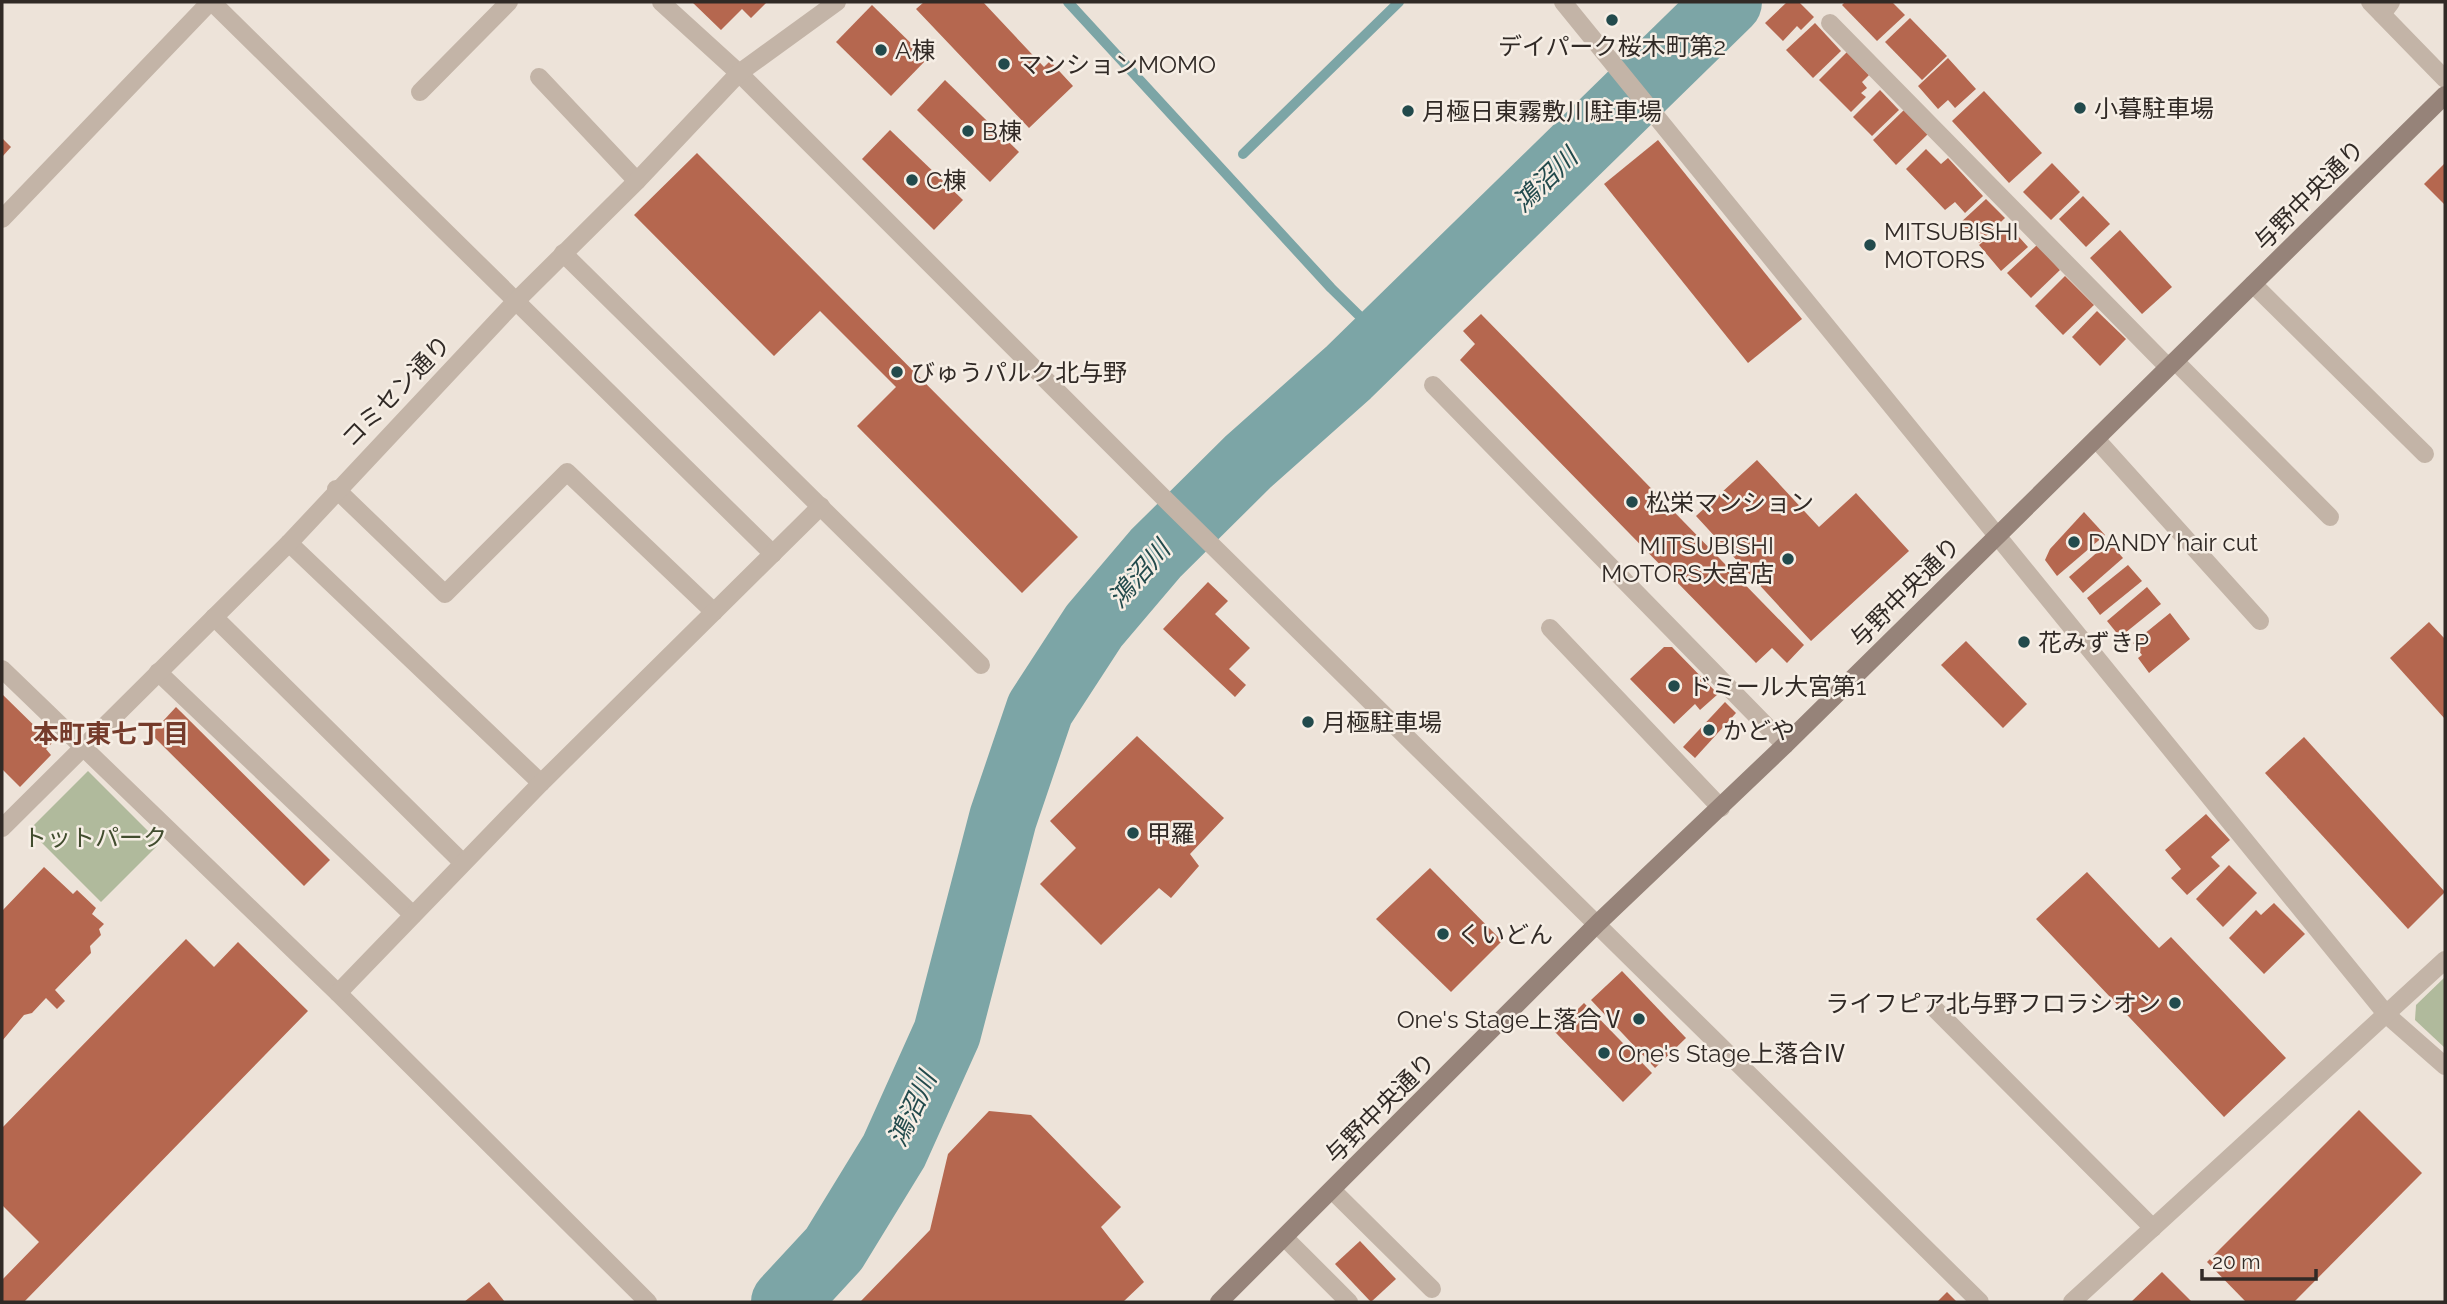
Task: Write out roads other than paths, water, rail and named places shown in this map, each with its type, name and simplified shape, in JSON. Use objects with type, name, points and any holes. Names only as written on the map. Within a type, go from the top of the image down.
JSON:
[{"type":"street","points":[[2,219],[211,2],[773,554]]},
{"type":"street","points":[[420,92],[509,2]]},
{"type":"street","points":[[661,2],[739,73],[1167,501],[1980,1302]]},
{"type":"street","name":"コミセン通り","points":[[2,828],[80,747],[289,543],[336,489],[515,302],[637,181],[739,73],[836,2]]},
{"type":"street","points":[[1563,2],[2387,1014],[2445,1066]]},
{"type":"street","points":[[2381,6],[2445,79]]},
{"type":"street","points":[[1830,23],[2172,364],[2330,517]]},
{"type":"street","points":[[539,77],[637,181]]},
{"type":"street","name":"与野中央通り","points":[[1219,1302],[1333,1191],[1598,923],[1785,746],[2445,95]]},
{"type":"street","points":[[563,253],[981,665]]},
{"type":"street","points":[[2253,284],[2425,454]]},
{"type":"street","points":[[1433,385],[1785,746]]},
{"type":"street","points":[[2095,439],[2260,621]]},
{"type":"street","points":[[336,489],[444,594],[567,472],[714,612]]},
{"type":"street","points":[[338,993],[541,783],[821,506]]},
{"type":"street","points":[[289,543],[541,783]]},
{"type":"street","points":[[214,617],[463,863]]},
{"type":"street","points":[[1550,628],[1721,808]]},
{"type":"street","points":[[2,669],[338,993],[648,1302]]},
{"type":"street","points":[[159,672],[413,915]]},
{"type":"street","points":[[2072,1302],[2445,960]]},
{"type":"street","points":[[1936,1010],[2154,1228]]},
{"type":"street","points":[[1333,1191],[1432,1289]]},
{"type":"street","points":[[1285,1238],[1349,1302]]},
{"type":"waterway","points":[[1068,2],[1331,288],[1383,339]]},
{"type":"waterway","points":[[1243,154],[1399,2]]},
{"type":"waterway","name":"鴻沼川","points":[[785,1302],[834,1249],[894,1151],[947,1033],[1003,818],[1040,709],[1094,626],[1156,553],[1249,461],[1348,373],[1728,2]]},
{"type":"place","name":"デイパーク桜木町第2","points":[[1612,20]]},
{"type":"place","name":"A棟","points":[[881,50]]},
{"type":"place","name":"マンションMOMO","points":[[1004,64]]},
{"type":"place","name":"小暮駐車場","points":[[2080,108]]},
{"type":"place","name":"月極日東霧敷川駐車場","points":[[1408,111]]},
{"type":"place","name":"B棟","points":[[968,131]]},
{"type":"place","name":"C棟","points":[[912,180]]},
{"type":"place","name":"MITSUBISHI MOTORS","points":[[1870,245]]},
{"type":"place","name":"びゅうパルク北与野","points":[[897,372]]},
{"type":"place","name":"松栄マンション","points":[[1632,502]]},
{"type":"place","name":"DANDY hair cut","points":[[2074,542]]},
{"type":"place","name":"MITSUBISHI MOTORS大宮店","points":[[1788,559]]},
{"type":"place","name":"花みずきP","points":[[2024,642]]},
{"type":"place","name":"ドミール大宮第1","points":[[1674,686]]},
{"type":"place","name":"月極駐車場","points":[[1308,722]]},
{"type":"place","name":"かどや","points":[[1709,730]]},
{"type":"place","name":"甲羅","points":[[1133,833]]},
{"type":"place","name":"くいどん","points":[[1443,934]]},
{"type":"place","name":"ライフピア北与野フロラシオン","points":[[2175,1003]]},
{"type":"place","name":"One's Stage上落合Ⅴ","points":[[1639,1019]]},
{"type":"place","name":"One's Stage上落合Ⅳ","points":[[1604,1053]]},
{"type":"district","name":"本町東七丁目","points":[[111,734]]},
{"type":"park label","name":"トットパーク","points":[[95,837]]}]
